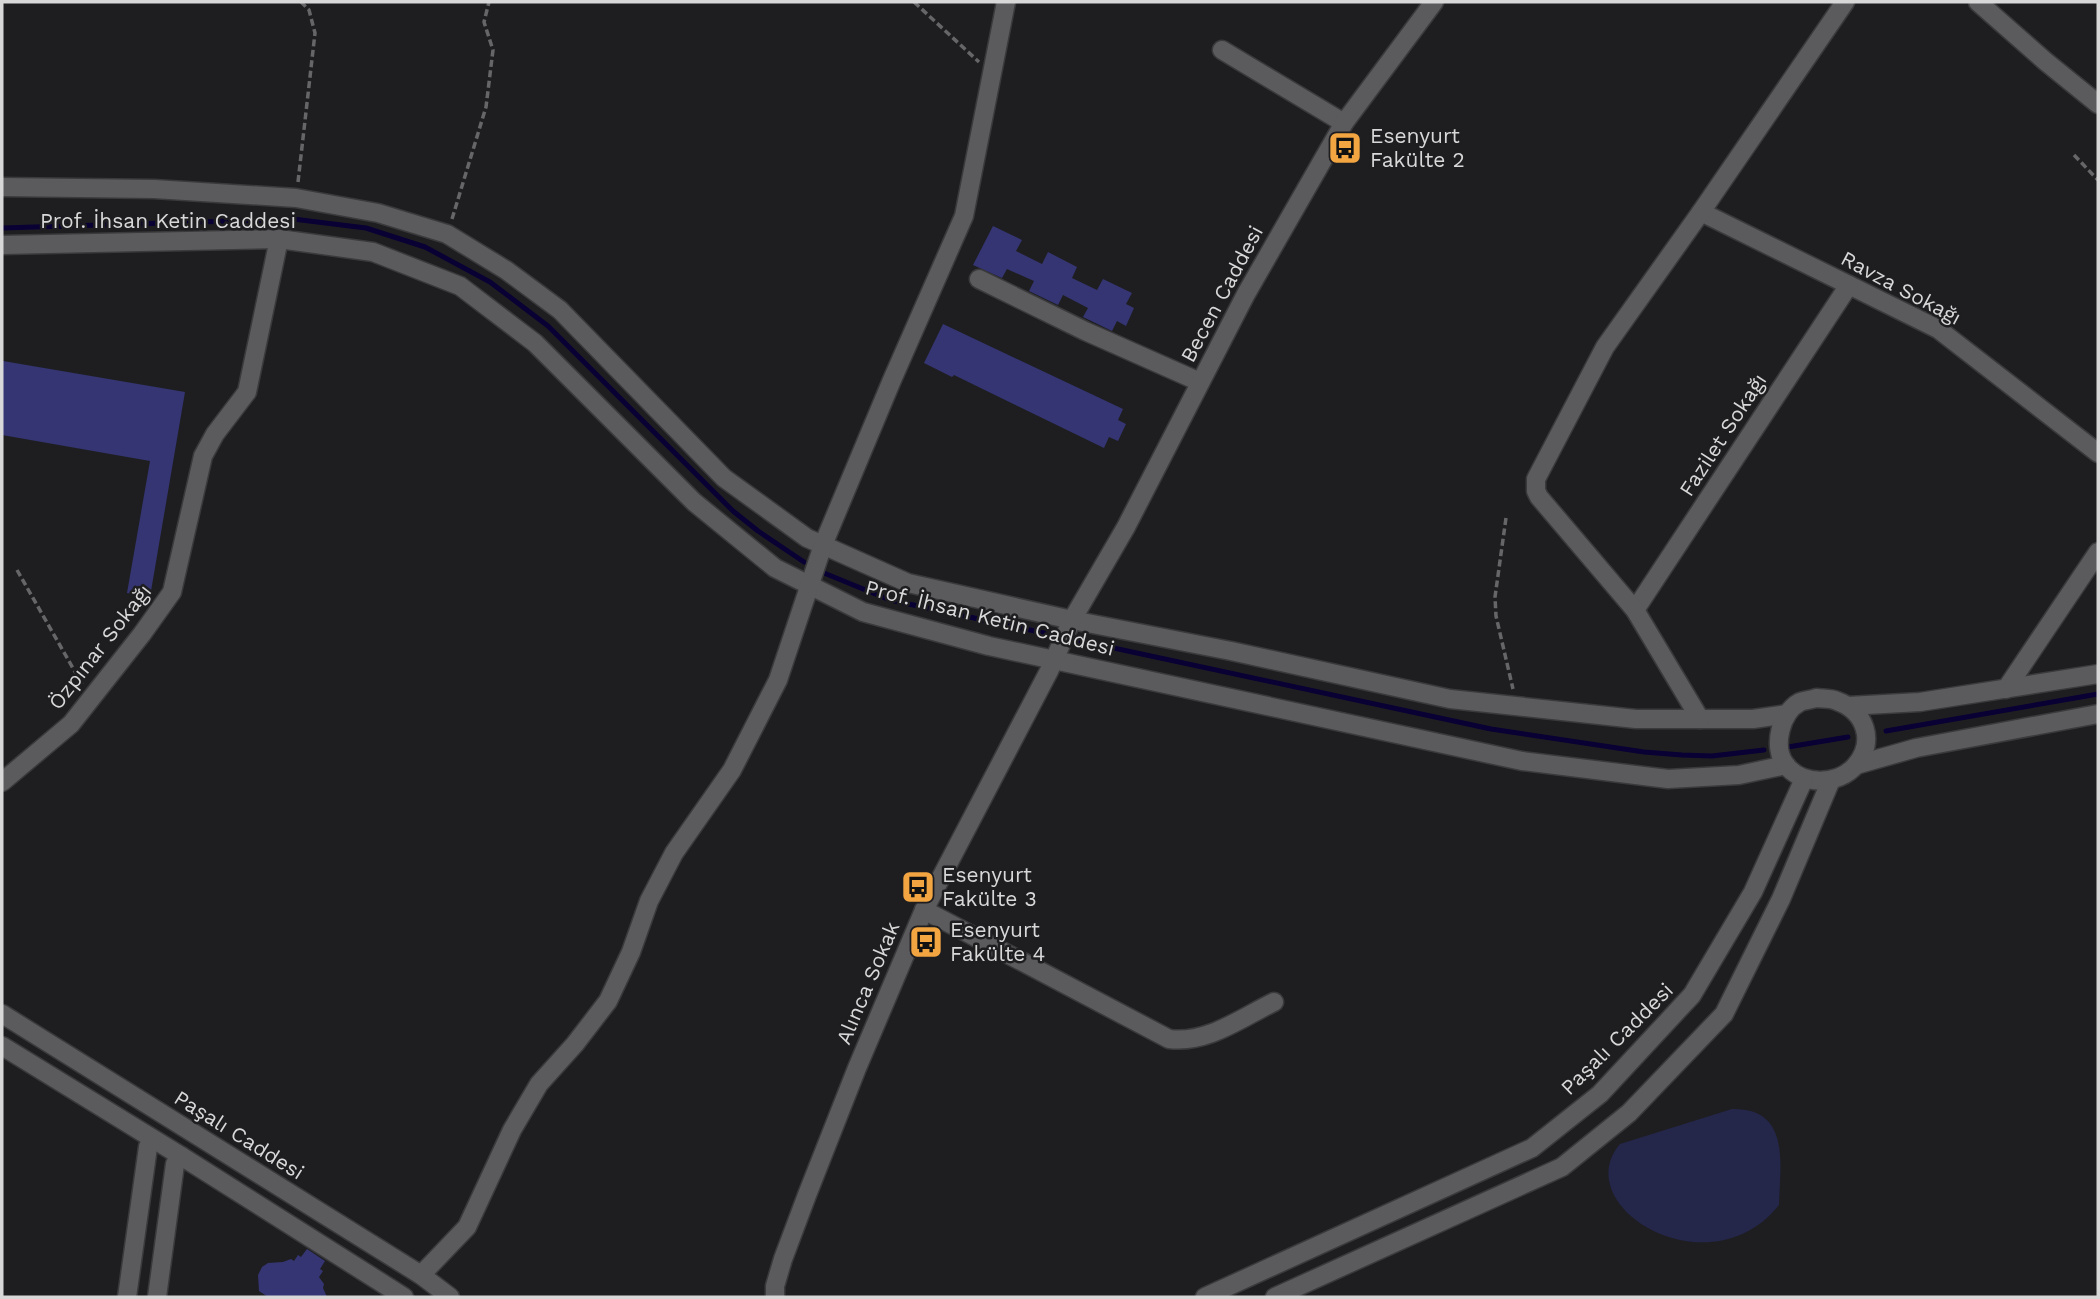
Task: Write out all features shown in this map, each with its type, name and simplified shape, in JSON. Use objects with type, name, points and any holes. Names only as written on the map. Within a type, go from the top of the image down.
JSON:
[{"type":"street","points":[[421,1276],[467,1227],[512,1130],[539,1083],[575,1044],[608,1001],[631,952],[649,901],[668,865],[732,770],[778,680],[823,545],[964,216],[1006,2]]},
{"type":"street","name":"Becen Caddesi","points":[[1055,660],[1072,620],[1126,527],[1245,294],[1344,123],[1434,2]]},
{"type":"street","points":[[1700,719],[1635,610],[1539,497],[1535,485],[1605,347],[1702,212],[1845,2]]},
{"type":"street","points":[[1978,2],[2098,104]]},
{"type":"street","points":[[1222,50],[1344,123]]},
{"type":"street","name":"Prof. İhsan Ketin Caddesi","points":[[2,187],[154,189],[296,198],[378,212],[447,234],[506,270],[560,310],[724,478],[807,538],[908,583],[1450,699],[1636,719],[1753,719],[1787,714]]},
{"type":"street","name":"Ravza Sokağı","points":[[1702,212],[1938,329],[2098,453]]},
{"type":"street","name":"Prof. İhsan Ketin Caddesi","points":[[2,245],[279,239],[373,252],[460,286],[535,343],[694,502],[775,568],[863,612],[989,646],[1522,761],[1668,779],[1739,775],[1786,765]]},
{"type":"street","name":"Özpınar Sokağı","points":[[2,782],[71,724],[172,592],[203,456],[215,434],[247,392],[279,239]]},
{"type":"street","points":[[979,279],[1085,331],[1200,382]]},
{"type":"street","name":"Fazilet Sokağı","points":[[1635,610],[1849,285]]},
{"type":"street","points":[[2006,689],[2098,552]]},
{"type":"street","name":"Alınca Sokak","points":[[775,1297],[775,1286],[783,1259],[857,1068],[924,910],[1055,660]]},
{"type":"street","points":[[1848,706],[1920,702],[2098,674]]},
{"type":"street","points":[[1856,765],[1866,745],[1866,730],[1858,714],[1848,706],[1835,700],[1816,698],[1800,703],[1787,714],[1781,728],[1780,752],[1786,765],[1804,779],[1831,780],[1856,765],[1916,748],[2098,714]]},
{"type":"street","name":"Paşalı Caddesi","points":[[1205,1297],[1532,1148],[1600,1094],[1692,995],[1753,892],[1804,779]]},
{"type":"street","points":[[1275,1297],[1562,1167],[1629,1113],[1724,1014],[1781,899],[1831,780]]},
{"type":"street","points":[[924,910],[1169,1039],[1200,1039],[1274,1002]]},
{"type":"street","name":"Paşalı Caddesi","points":[[2,1014],[421,1276],[450,1297]]},
{"type":"street","points":[[2,1046],[403,1297]]},
{"type":"street","points":[[127,1297],[148,1147],[152,1140]]},
{"type":"street","points":[[157,1297],[175,1164],[181,1156]]},
{"type":"path","points":[[296,198],[315,33],[309,10],[301,2]]},
{"type":"path","points":[[447,234],[486,107],[493,50],[484,22],[489,2]]},
{"type":"path","points":[[914,2],[990,73]]},
{"type":"path","points":[[2074,155],[2098,180]]},
{"type":"path","points":[[1506,519],[1496,616],[1517,706]]},
{"type":"path","points":[[17,570],[91,700]]},
{"type":"shaded area","points":[[1732,1109],[1751,1111],[1764,1118],[1773,1128],[1780,1156],[1779,1205],[1750,1230],[1717,1241],[1684,1241],[1653,1231],[1629,1214],[1613,1192],[1609,1168],[1620,1144]]},
{"type":"building","points":[[993,226],[1022,240],[1016,251],[1042,264],[1048,252],[1077,267],[1072,278],[1097,290],[1103,279],[1132,293],[1126,304],[1134,308],[1126,326],[1117,321],[1112,331],[1083,317],[1088,308],[1063,295],[1058,305],[1029,291],[1034,281],[1007,269],[1002,278],[973,265]]},
{"type":"building","points":[[943,324],[1123,409],[1118,420],[1126,424],[1118,441],[1109,437],[1104,448],[924,363]]},
{"type":"building","points":[[3,361],[185,392],[150,597],[127,593],[150,461],[2,435]]},
{"type":"building","points":[[307,1249],[325,1261],[319,1277],[327,1297],[268,1297],[259,1291],[258,1275],[262,1267],[268,1263],[291,1259],[294,1261]]},
{"type":"waterway","points":[[2,228],[293,219],[366,228],[425,247],[490,282],[548,326],[733,511],[804,562]]},
{"type":"waterway","points":[[824,573],[890,600],[1044,633]]},
{"type":"waterway","points":[[1081,641],[1491,729],[1644,752],[1682,755],[1712,756],[1764,750]]},
{"type":"waterway","points":[[1886,731],[2098,694]]},
{"type":"waterway","points":[[1788,747],[1848,737]]},
{"type":"place","name":"Esenyurt Fakülte 2","points":[[1345,148]]},
{"type":"place","name":"Esenyurt Fakülte 3","points":[[918,887]]},
{"type":"place","name":"Esenyurt Fakülte 4","points":[[926,942]]}]
